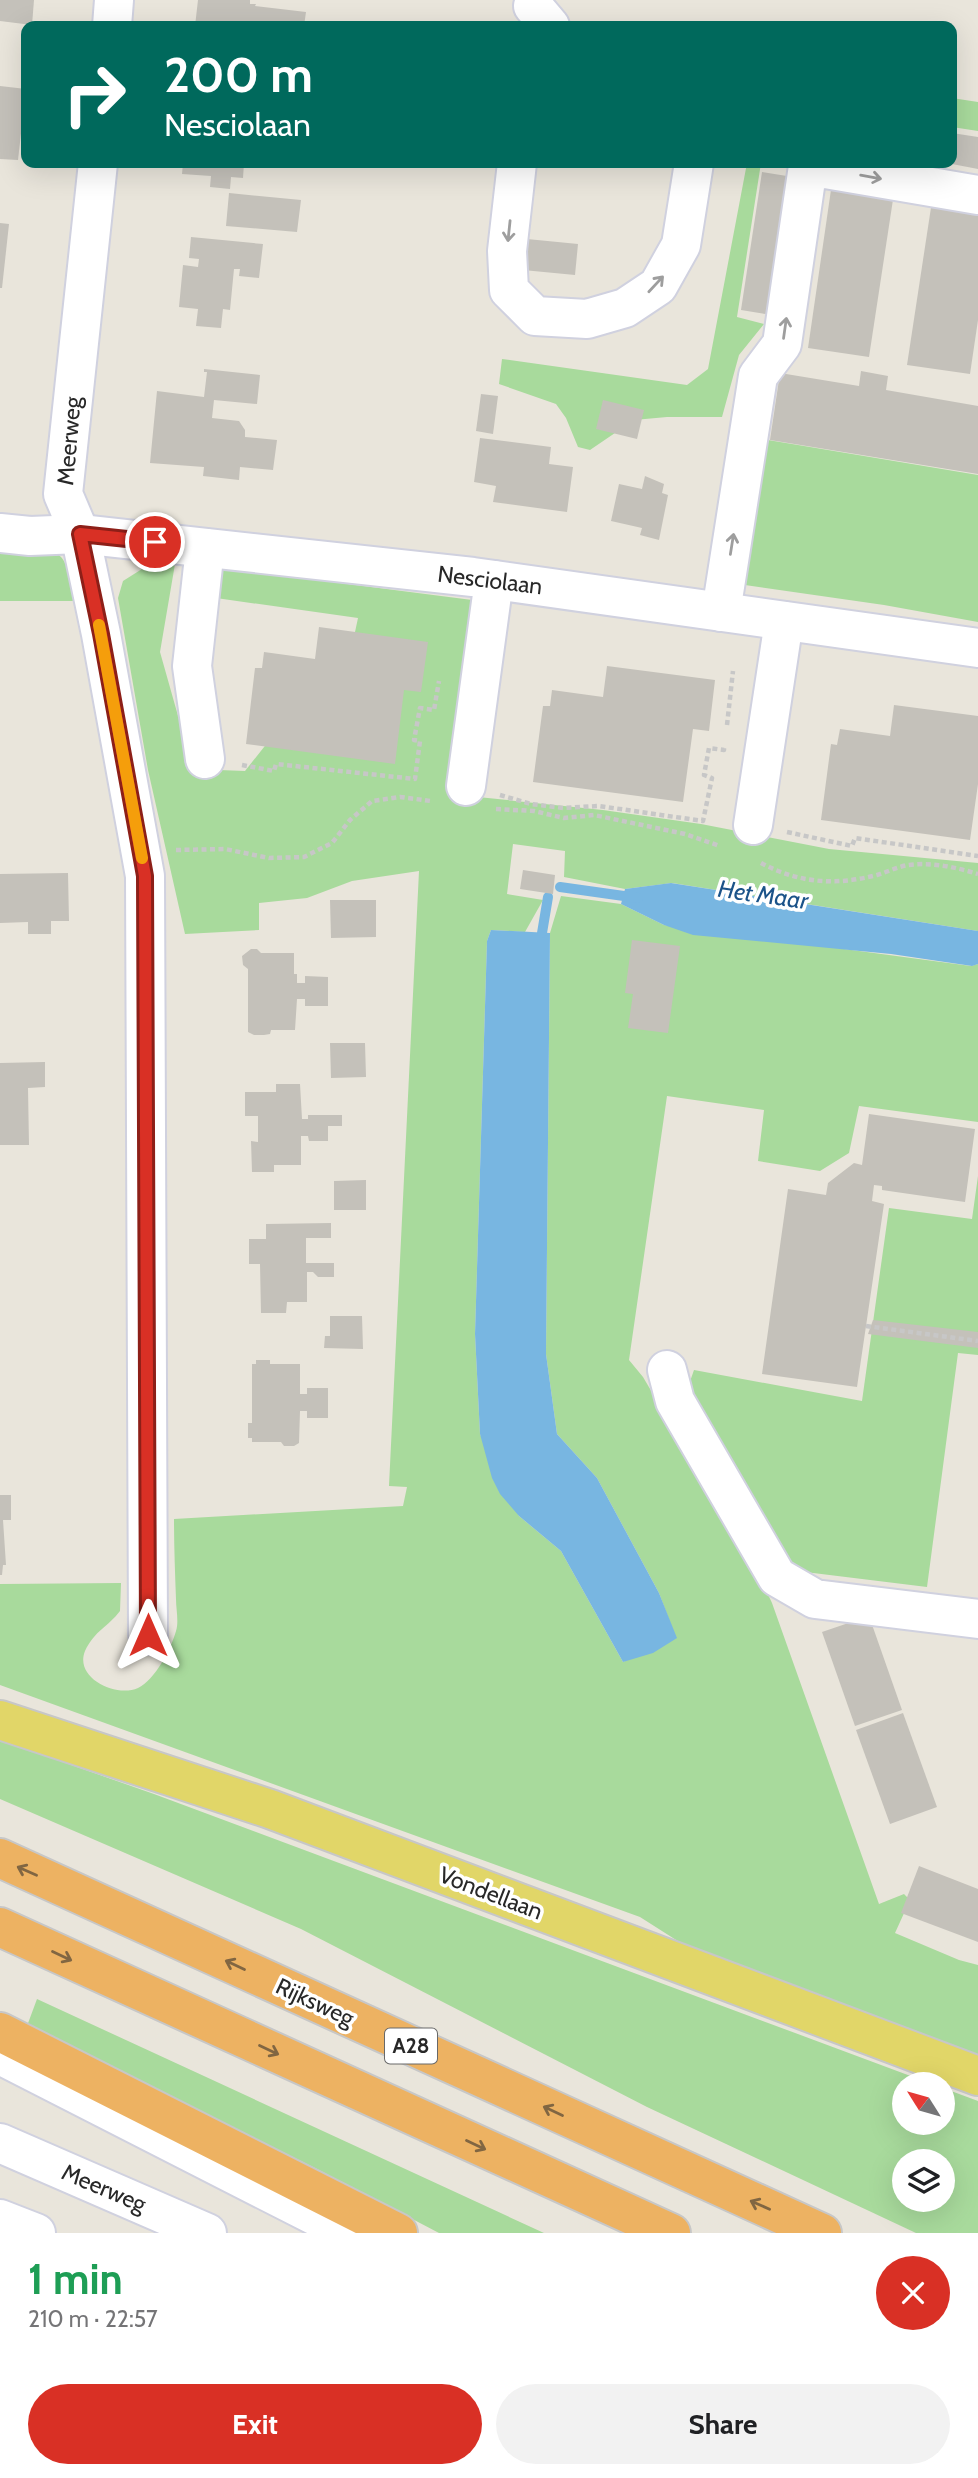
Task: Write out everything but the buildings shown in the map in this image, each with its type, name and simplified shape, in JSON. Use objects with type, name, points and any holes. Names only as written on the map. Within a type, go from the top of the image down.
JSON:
[{"type":"highway","name":"Rijksweg","points":[[0,1858],[822,2233]]},
{"type":"highway","points":[[0,1927],[671,2233]]},
{"type":"highway","points":[[0,2032],[398,2233]]},
{"type":"main road","name":"Vondellaan","points":[[0,1720],[270,1809],[978,2077]]},
{"type":"street","points":[[112,21],[114,0]]},
{"type":"street","name":"Meerweg","points":[[96,168],[63,494],[80,534],[141,852],[145,890],[148,1635]]},
{"type":"street","points":[[516,168],[507,251],[509,290],[535,316],[587,319],[625,308],[658,286],[681,245],[693,168]]},
{"type":"street","points":[[721,612],[758,376],[782,344],[808,168]]},
{"type":"street","points":[[820,168],[978,195]]},
{"type":"street","name":"Nesciolaan","points":[[0,534],[80,534],[494,580],[978,648]]},
{"type":"street","points":[[205,548],[192,666],[205,759]]},
{"type":"street","points":[[464,799],[494,580]]},
{"type":"street","points":[[746,839],[784,621]]},
{"type":"street","points":[[667,1370],[675,1401],[777,1577],[815,1599],[978,1619]]},
{"type":"street","points":[[0,2055],[349,2233]]},
{"type":"street","name":"Meerweg","points":[[0,2143],[207,2233]]},
{"type":"street","points":[[0,2219],[36,2233]]},
{"type":"path","points":[[205,759],[274,771],[276,764],[415,779],[420,741],[414,740],[420,708],[434,709],[440,671]]},
{"type":"path","points":[[141,852],[225,849],[269,858],[304,857],[332,843],[351,820],[372,801],[400,797],[563,807],[599,806],[703,821],[712,778],[704,775],[707,757],[709,748],[723,750],[733,671]]},
{"type":"path","points":[[464,799],[564,818],[594,816],[685,834],[852,845],[855,838],[978,856]]},
{"type":"path","points":[[746,839],[773,869],[806,880],[843,882],[905,866],[927,864],[978,874]]},
{"type":"path","points":[[866,1326],[978,1342]]},
{"type":"green space","points":[[957,99],[978,102],[978,131],[957,128]]},
{"type":"green space","points":[[746,168],[760,168],[737,317],[764,324],[739,355],[722,417],[634,420],[590,450],[578,447],[566,418],[556,404],[499,384],[502,359],[687,385],[708,369]]},
{"type":"green space","points":[[762,439],[978,475],[978,622],[738,584]]},
{"type":"green space","points":[[0,546],[41,549],[56,553],[64,561],[74,601],[0,601]]},
{"type":"green space","points":[[175,564],[160,652],[193,769],[245,771],[355,632],[358,618],[216,598],[222,568],[480,601],[468,796],[603,810],[701,824],[829,849],[978,863],[978,931],[672,883],[625,889],[564,877],[565,851],[513,844],[507,894],[543,900],[525,932],[491,930],[487,941],[475,1334],[480,1434],[519,1516],[561,1551],[623,1662],[676,1638],[659,1593],[597,1478],[557,1434],[546,1354],[550,933],[561,896],[621,904],[664,925],[971,966],[978,964],[978,1122],[859,1106],[849,1153],[820,1171],[758,1161],[764,1110],[667,1096],[629,1360],[643,1377],[755,1567],[772,1603],[879,1904],[904,1894],[910,1900],[895,1933],[959,1960],[978,1965],[978,2055],[684,1945],[640,1917],[0,1685],[0,1584],[121,1583],[120,1611],[93,1638],[85,1651],[83,1661],[91,1677],[109,1688],[138,1688],[156,1671],[176,1631],[174,1519],[403,1506],[407,1487],[389,1486],[419,871],[352,881],[307,898],[259,903],[259,930],[185,934],[148,770],[118,598],[123,581],[142,569]]},
{"type":"green space","points":[[978,1176],[978,1355],[958,1353],[927,1587],[797,1571],[788,1565],[687,1390],[694,1370],[862,1401],[889,1208],[972,1219]]},
{"type":"green space","points":[[0,1740],[154,1794],[900,2072],[892,2072],[892,2135],[956,2135],[956,2093],[978,2101],[978,2233],[916,2233],[647,2107],[301,1929],[0,1799]]},
{"type":"green space","points":[[37,1999],[544,2233],[439,2233],[317,2169],[27,2026]]},
{"type":"water","points":[[671,883],[978,931],[978,964],[972,966],[891,954],[693,935],[664,925],[621,904],[625,889]]},
{"type":"water","points":[[491,930],[550,933],[546,1354],[557,1434],[597,1478],[659,1593],[677,1638],[653,1653],[623,1662],[561,1551],[519,1516],[500,1494],[492,1478],[480,1434],[475,1334],[487,941]]},
{"type":"waterway","name":"Het Maar","points":[[560,887],[638,898]]},
{"type":"waterway","points":[[542,933],[548,897]]},
{"type":"slow traffic","points":[[99,625],[142,858]]},
{"type":"route","points":[[148,1635],[145,876],[80,534],[155,542]]}]
